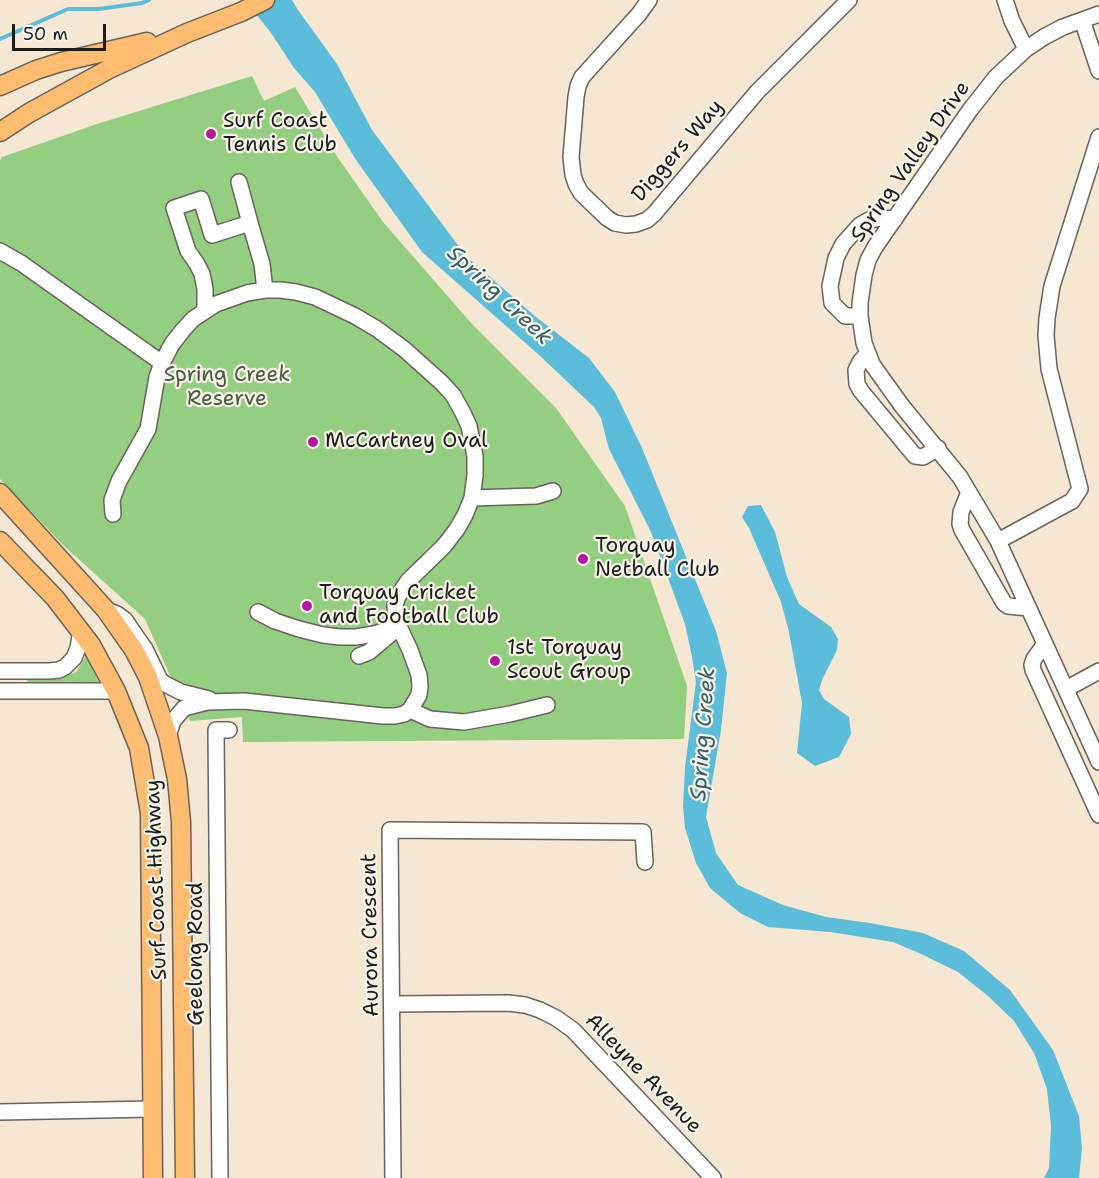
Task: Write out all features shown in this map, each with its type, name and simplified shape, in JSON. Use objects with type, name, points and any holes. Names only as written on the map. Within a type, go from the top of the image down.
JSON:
[{"type":"main road","points":[[0,132],[93,77],[265,0]]},
{"type":"main road","points":[[0,86],[61,62],[187,33]]},
{"type":"main road","name":"Surf Coast Highway","points":[[0,493],[106,610],[134,650],[148,677],[168,736],[177,779],[181,822],[185,1178]]},
{"type":"main road","name":"Surf Coast Highway","points":[[0,541],[55,598],[81,630],[116,692],[139,748],[150,813],[153,1178]]},
{"type":"main road","points":[[152,1109],[184,1107]]},
{"type":"street","name":"Diggers Way","points":[[649,0],[582,77],[576,97],[571,157],[576,184],[581,193],[607,218],[615,223],[626,225],[647,220],[654,214],[757,92],[849,0]]},
{"type":"street","points":[[1005,0],[1012,21],[1026,49]]},
{"type":"street","name":"Spring Valley Drive","points":[[1099,14],[1063,27],[1026,49],[996,77],[970,110],[875,247],[868,260],[861,290],[860,316],[867,354],[879,375],[960,477],[998,541],[1099,762]]},
{"type":"street","points":[[1082,20],[1099,71]]},
{"type":"street","points":[[998,541],[1072,501],[1080,489],[1049,369],[1047,318],[1052,286],[1099,137]]},
{"type":"street","points":[[238,182],[262,264],[265,290]]},
{"type":"street","points":[[205,310],[202,274],[188,250],[174,208],[201,199],[212,235],[250,223]]},
{"type":"street","points":[[860,316],[845,315],[832,303],[830,286],[836,258],[843,244],[860,225],[869,220],[895,219]]},
{"type":"street","points":[[0,251],[21,263],[162,363]]},
{"type":"street","points":[[113,514],[112,500],[119,481],[148,429],[155,387],[162,363],[172,344],[193,319],[205,310],[247,293],[280,290],[315,297],[377,329],[442,382],[453,395],[469,426],[475,456],[472,498],[457,529],[444,546],[408,581],[395,605],[398,627],[419,675],[419,695],[410,710],[395,716],[382,716],[244,701],[221,701],[184,708],[173,721],[168,736]]},
{"type":"street","points":[[867,354],[856,370],[857,384],[861,391],[915,456],[923,457],[938,448]]},
{"type":"street","points":[[472,498],[536,496],[553,491]]},
{"type":"street","points":[[969,492],[960,512],[962,530],[1004,603],[1008,606],[1028,608]]},
{"type":"street","points":[[106,610],[125,620],[145,649],[160,680],[165,684],[190,694],[221,701]]},
{"type":"street","points":[[258,612],[275,621],[299,629],[340,637],[374,634],[398,627]]},
{"type":"street","points":[[358,656],[369,652],[398,627]]},
{"type":"street","points":[[18,691],[7,671],[59,670],[65,667],[75,657],[81,630]]},
{"type":"street","points":[[1044,645],[1034,659],[1033,670],[1099,815]]},
{"type":"street","points":[[1066,689],[1099,671]]},
{"type":"street","points":[[0,691],[116,692]]},
{"type":"street","points":[[410,710],[430,719],[464,722],[547,705]]},
{"type":"street","name":"Geelong Road","points":[[217,730],[220,1178]]},
{"type":"street","name":"Aurora Crescent","points":[[393,1178],[390,830],[643,832],[645,862]]},
{"type":"street","name":"Alleyne Avenue","points":[[392,1004],[508,1003],[525,1005],[556,1018],[573,1030],[713,1178]]},
{"type":"street","points":[[0,1112],[152,1109]]},
{"type":"green space","name":"Spring Creek Reserve","points":[[252,76],[264,101],[295,87],[336,155],[383,222],[472,324],[556,408],[625,506],[687,686],[684,739],[243,742],[242,717],[190,721],[145,619],[64,546],[0,479],[0,161],[2,157],[97,124]]},
{"type":"green space","points":[[86,656],[99,683],[27,685],[28,677],[64,677],[76,672]]},
{"type":"water","name":"Spring Creek","points":[[245,0],[292,0],[337,64],[372,130],[466,256],[536,317],[589,358],[615,392],[642,448],[716,631],[727,673],[721,730],[706,817],[716,853],[738,885],[783,905],[826,917],[923,933],[964,951],[1010,990],[1053,1050],[1079,1116],[1082,1148],[1079,1178],[1044,1178],[1049,1168],[1051,1126],[1047,1089],[1034,1053],[1014,1021],[958,972],[893,942],[830,932],[768,927],[740,913],[710,888],[696,863],[685,828],[683,806],[685,767],[696,682],[685,624],[651,532],[609,449],[601,418],[594,407],[538,354],[422,252],[356,160],[315,92],[294,68],[271,33]]},
{"type":"water","points":[[761,505],[775,532],[787,577],[799,604],[831,627],[838,639],[837,650],[819,690],[824,699],[849,717],[851,734],[839,757],[815,766],[797,753],[802,703],[789,632],[781,602],[742,517],[748,506]]},
{"type":"waterway","points":[[0,39],[68,9],[99,9],[149,0]]},
{"type":"place","name":"Surf Coast Tennis Club","points":[[211,134]]},
{"type":"place","name":"McCartney Oval","points":[[313,442]]},
{"type":"place","name":"Torquay Netball Club","points":[[583,559]]},
{"type":"place","name":"Torquay Cricket and Football Club","points":[[307,606]]},
{"type":"place","name":"1st Torquay Scout Group","points":[[495,661]]}]
